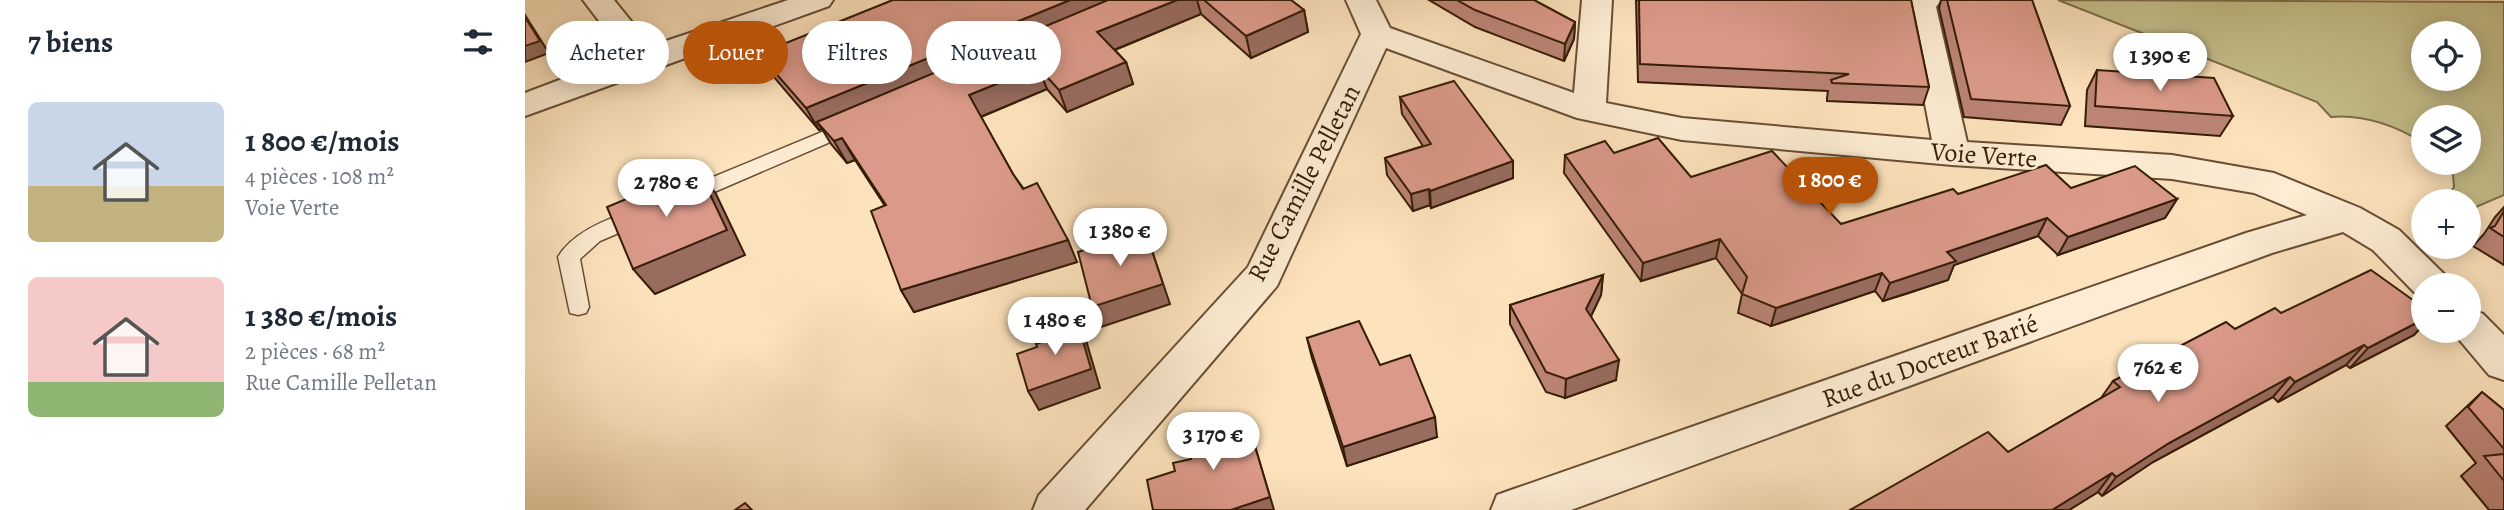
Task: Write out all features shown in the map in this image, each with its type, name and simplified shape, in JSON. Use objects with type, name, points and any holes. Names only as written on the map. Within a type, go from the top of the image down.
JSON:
[{"type":"street","points":[[598,0],[615,21]]},
{"type":"street","points":[[669,51],[818,0]]},
{"type":"street","points":[[1589,110],[1597,0]]},
{"type":"street","points":[[1926,0],[1921,5],[1952,153]]},
{"type":"street","name":"Voie Verte","points":[[1369,17],[1589,110],[1682,129],[1952,153],[2172,167],[2261,182],[2347,217],[2386,240],[2419,273]]},
{"type":"street","name":"Rue Camille Pelletan","points":[[1056,510],[1263,276],[1369,17]]},
{"type":"street","points":[[525,105],[580,84]]},
{"type":"street","name":"Rue du Docteur Barié","points":[[1514,510],[2259,243],[2347,217]]},
{"type":"street","points":[[2481,338],[2504,363]]},
{"type":"lane","points":[[578,307],[569,257],[593,236],[871,118]]},
{"type":"shaded area","points":[[2058,0],[2504,2],[2504,195],[2481,205],[2481,189],[2453,189],[2453,175],[2481,175],[2481,105],[2411,105],[2411,136],[2368,119],[2331,117],[2317,102]]},
{"type":"building","points":[[893,0],[1070,0],[1019,21],[926,21],[926,59],[912,65],[912,21],[841,21]]},
{"type":"building","points":[[1108,0],[1177,0],[1097,32],[1126,62],[1059,90],[1054,84],[1061,84],[1061,21],[1058,21]]},
{"type":"building","points":[[1204,0],[1291,0],[1304,10],[1246,36]]},
{"type":"building","points":[[1457,0],[1534,0],[1575,22],[1565,44],[1475,10]]},
{"type":"building","points":[[1639,0],[1911,0],[1929,87],[1832,83],[1831,80],[1849,74],[1640,64]]},
{"type":"building","points":[[1947,0],[2032,0],[2070,106],[1971,99]]},
{"type":"building","points":[[525,17],[540,41],[525,46]]},
{"type":"building","points":[[802,37],[802,84],[865,84],[806,108],[785,84],[788,84],[788,42]]},
{"type":"building","points":[[2097,70],[2214,78],[2233,116],[2095,106]]},
{"type":"building","points":[[926,76],[926,84],[996,84],[969,95],[1023,189],[1037,183],[1068,240],[901,290],[871,211],[886,205],[842,138],[834,141],[817,122]]},
{"type":"building","points":[[1454,81],[1513,161],[1430,191],[1429,189],[1411,194],[1385,158],[1431,144],[1400,97]]},
{"type":"building","points":[[1658,138],[1691,177],[1772,151],[1841,224],[1953,189],[1958,194],[2046,165],[2071,188],[2135,166],[2177,199],[2068,237],[2047,218],[1947,252],[1956,261],[1890,283],[1882,273],[1776,308],[1742,294],[1747,277],[1720,239],[1643,263],[1565,155],[1605,141],[1614,153]]},
{"type":"building","points":[[698,169],[727,230],[633,269],[607,207]]},
{"type":"building","points":[[2504,211],[2504,237],[2490,228],[2495,226]]},
{"type":"building","points":[[1145,230],[1163,284],[1092,307],[1078,252]]},
{"type":"building","points":[[2371,270],[2411,299],[2411,326],[2368,348],[2364,345],[2295,382],[2290,377],[2169,443],[2116,477],[2112,473],[2052,510],[1850,510],[1988,432],[2008,452],[2120,387],[2113,381],[2226,322],[2235,329],[2275,308],[2281,313]]},
{"type":"building","points":[[1603,275],[1586,309],[1619,360],[1566,379],[1546,372],[1510,305]]},
{"type":"building","points":[[1077,320],[1091,369],[1028,391],[1017,354],[1037,347],[1036,344],[1042,342],[1040,332]]},
{"type":"building","points":[[1359,321],[1380,365],[1410,355],[1435,417],[1343,447],[1307,338]]},
{"type":"building","points":[[2482,392],[2504,410],[2504,449],[2468,407]]},
{"type":"building","points":[[1246,416],[1270,497],[1231,510],[1153,510],[1147,480],[1175,471],[1173,463],[1191,459],[1185,435]]},
{"type":"building","points":[[2504,454],[2504,481],[2484,456]]},
{"type":"building","points":[[745,503],[752,510],[735,510]]}]
